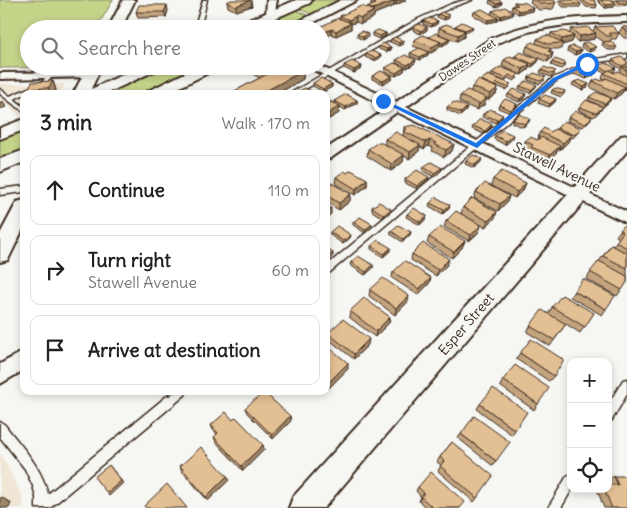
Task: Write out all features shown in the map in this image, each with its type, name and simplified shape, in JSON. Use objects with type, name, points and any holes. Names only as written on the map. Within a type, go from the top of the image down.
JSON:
[{"type":"street","points":[[119,20],[129,0]]},
{"type":"street","points":[[271,15],[272,0]]},
{"type":"street","points":[[260,20],[306,0]]},
{"type":"street","points":[[309,20],[351,0]]},
{"type":"street","name":"Dawes Street","points":[[330,152],[496,40],[510,33],[556,22],[627,20]]},
{"type":"street","points":[[0,76],[59,75]]},
{"type":"street","points":[[83,90],[91,75]]},
{"type":"street","points":[[115,88],[138,75]]},
{"type":"street","points":[[161,90],[192,75]]},
{"type":"street","name":"Stawell Avenue","points":[[329,75],[627,218]]},
{"type":"street","points":[[0,134],[20,126]]},
{"type":"street","name":"Esper Street","points":[[304,508],[627,140]]},
{"type":"street","points":[[0,166],[20,157]]},
{"type":"street","points":[[0,254],[20,215]]},
{"type":"street","points":[[0,376],[20,363]]},
{"type":"lane","points":[[199,20],[205,0]]},
{"type":"lane","points":[[330,72],[420,20],[453,5],[470,0]]},
{"type":"lane","points":[[330,268],[555,79],[598,60],[627,56]]},
{"type":"lane","points":[[299,90],[325,75]]},
{"type":"lane","points":[[28,90],[43,84],[50,76]]},
{"type":"lane","points":[[0,91],[20,107]]},
{"type":"lane","points":[[9,98],[20,93]]},
{"type":"lane","points":[[0,192],[20,190]]},
{"type":"lane","points":[[612,409],[627,384]]},
{"type":"lane","points":[[43,507],[176,395]]},
{"type":"lane","points":[[0,428],[40,484],[43,490],[43,507]]},
{"type":"lane","points":[[554,508],[567,487]]},
{"type":"shaded area","points":[[0,84],[65,84],[61,90],[20,90],[19,115],[0,98]]},
{"type":"shaded area","points":[[0,453],[23,497],[23,508],[0,508]]},
{"type":"green space","points":[[0,0],[113,0],[101,20],[20,20],[20,68],[0,68]]},
{"type":"green space","points":[[315,0],[342,0],[311,14],[297,8]]},
{"type":"green space","points":[[294,9],[309,16],[300,20],[271,19]]},
{"type":"green space","points":[[146,75],[182,75],[150,90],[117,90],[123,85]]},
{"type":"green space","points":[[20,131],[20,150],[0,159],[0,140]]},
{"type":"building","points":[[231,0],[251,0],[236,6],[227,2]]},
{"type":"building","points":[[376,0],[395,1],[373,9],[367,7],[376,4],[371,2]]},
{"type":"building","points":[[490,0],[498,0],[502,2],[497,4]]},
{"type":"building","points":[[536,0],[553,0],[556,2],[541,4]]},
{"type":"building","points":[[561,0],[577,0],[581,4],[564,4]]},
{"type":"building","points":[[583,0],[594,0],[597,5],[587,4]]},
{"type":"building","points":[[601,0],[612,0],[615,4],[606,5]]},
{"type":"building","points":[[617,0],[627,0],[627,3],[620,3]]},
{"type":"building","points":[[514,2],[526,3],[533,8],[519,11],[512,6],[518,5]]},
{"type":"building","points":[[139,5],[167,5],[164,12],[136,12]]},
{"type":"building","points":[[361,6],[374,11],[361,18],[356,16],[349,20],[340,16]]},
{"type":"building","points":[[505,7],[513,12],[501,16],[492,11]]},
{"type":"building","points":[[482,9],[498,18],[488,20],[474,12]]},
{"type":"building","points":[[442,12],[449,15],[445,17],[438,14]]},
{"type":"building","points":[[338,18],[351,23],[336,31],[330,30],[330,22]]},
{"type":"building","points":[[429,18],[438,21],[432,24],[423,21]]},
{"type":"building","points":[[462,22],[473,27],[465,30],[455,26]]},
{"type":"building","points":[[419,24],[427,27],[421,31],[413,27]]},
{"type":"building","points":[[446,24],[465,31],[458,35],[439,28]]},
{"type":"building","points":[[612,26],[619,33],[609,33],[612,36],[607,36],[595,27]]},
{"type":"building","points":[[587,27],[596,33],[580,36],[571,29]]},
{"type":"building","points":[[378,30],[386,33],[380,36],[372,33]]},
{"type":"building","points":[[362,31],[368,34],[363,37],[357,34]]},
{"type":"building","points":[[565,31],[574,36],[562,39],[551,33]]},
{"type":"building","points":[[436,33],[450,39],[443,43],[429,37]]},
{"type":"building","points":[[423,35],[441,42],[432,47],[414,40]]},
{"type":"building","points":[[547,35],[563,43],[548,44],[537,39]]},
{"type":"building","points":[[395,37],[404,41],[399,43],[391,39]]},
{"type":"building","points":[[611,41],[617,47],[609,47],[603,42]]},
{"type":"building","points":[[532,42],[551,49],[548,51],[553,53],[549,56],[527,46]]},
{"type":"building","points":[[588,42],[596,47],[590,49],[582,44]]},
{"type":"building","points":[[383,43],[391,47],[387,49],[379,46]]},
{"type":"building","points":[[573,46],[582,50],[576,52],[568,48]]},
{"type":"building","points":[[419,48],[429,52],[420,57],[410,53]]},
{"type":"building","points":[[371,51],[381,55],[375,58],[366,54]]},
{"type":"building","points":[[520,52],[539,59],[533,64],[515,56]]},
{"type":"building","points":[[405,55],[416,60],[407,65],[396,60]]},
{"type":"building","points":[[510,56],[530,64],[523,69],[504,60]]},
{"type":"building","points":[[621,57],[627,61],[627,64],[622,66],[612,60]]},
{"type":"building","points":[[555,59],[566,63],[563,66],[552,62]]},
{"type":"building","points":[[352,61],[362,66],[354,70],[344,65]]},
{"type":"building","points":[[394,63],[405,67],[396,73],[385,68]]},
{"type":"building","points":[[606,63],[616,68],[608,71],[598,66]]},
{"type":"building","points":[[500,67],[519,74],[515,78],[509,75],[506,78],[492,73]]},
{"type":"building","points":[[544,67],[556,71],[552,74],[541,70]]},
{"type":"building","points":[[584,67],[595,72],[587,76],[576,71]]},
{"type":"building","points":[[609,70],[614,73],[618,71],[627,76],[627,84],[604,73]]},
{"type":"building","points":[[381,71],[392,76],[383,81],[372,76]]},
{"type":"building","points":[[534,73],[546,77],[541,81],[529,77]]},
{"type":"building","points":[[265,75],[296,75],[267,90],[237,90]]},
{"type":"building","points":[[488,75],[511,84],[507,87],[497,83],[494,86],[481,80]]},
{"type":"building","points":[[321,78],[332,84],[323,89],[313,83]]},
{"type":"building","points":[[606,78],[625,87],[617,93],[593,81],[597,79],[602,81]]},
{"type":"building","points":[[478,80],[498,88],[490,94],[472,87]]},
{"type":"building","points":[[579,80],[589,84],[584,87],[574,82]]},
{"type":"building","points":[[53,81],[48,88],[28,89],[32,82]]},
{"type":"building","points":[[526,81],[537,85],[531,90],[520,86]]},
{"type":"building","points":[[555,88],[565,91],[562,94],[552,90]]},
{"type":"building","points":[[514,89],[526,94],[520,99],[508,94]]},
{"type":"building","points":[[467,90],[487,98],[479,104],[460,96]]},
{"type":"building","points":[[596,92],[611,98],[605,104],[589,97]]},
{"type":"building","points":[[346,94],[357,100],[346,107],[334,101]]},
{"type":"building","points":[[545,95],[556,99],[550,104],[539,99]]},
{"type":"building","points":[[505,99],[517,104],[511,110],[499,105]]},
{"type":"building","points":[[586,100],[603,107],[596,113],[580,107]]},
{"type":"building","points":[[330,102],[340,106],[330,112]]},
{"type":"building","points":[[454,102],[467,107],[461,113],[447,107]]},
{"type":"building","points":[[490,109],[503,115],[497,120],[483,114]]},
{"type":"building","points":[[576,111],[592,117],[585,124],[569,117]]},
{"type":"building","points":[[519,114],[530,119],[525,124],[513,120]]},
{"type":"building","points":[[480,119],[492,124],[485,131],[473,126]]},
{"type":"building","points":[[564,121],[581,128],[574,135],[557,128]]},
{"type":"building","points":[[414,125],[454,144],[446,150],[430,140],[426,142],[403,131],[407,129],[404,127]]},
{"type":"building","points":[[544,128],[551,132],[554,129],[571,135],[563,143],[540,132]]},
{"type":"building","points":[[502,130],[513,135],[506,141],[495,136]]},
{"type":"building","points":[[396,132],[420,145],[410,152],[385,139]]},
{"type":"building","points":[[530,137],[538,140],[541,137],[560,146],[550,155],[531,147],[533,145],[525,141]]},
{"type":"building","points":[[377,143],[382,143],[404,155],[392,164],[368,149]]},
{"type":"building","points":[[473,155],[482,159],[475,165],[466,161]]},
{"type":"building","points":[[431,162],[442,168],[434,173],[423,167]]},
{"type":"building","points":[[351,170],[367,179],[356,189],[336,177],[344,171],[347,173]]},
{"type":"building","points":[[417,170],[429,177],[417,186],[405,179]]},
{"type":"building","points":[[502,171],[526,183],[517,192],[493,179]]},
{"type":"building","points":[[330,182],[351,194],[339,203],[330,197]]},
{"type":"building","points":[[485,183],[509,196],[500,204],[476,192]]},
{"type":"building","points":[[436,197],[450,205],[444,210],[430,203]]},
{"type":"building","points":[[472,198],[497,212],[488,221],[463,207]]},
{"type":"building","points":[[379,202],[391,209],[384,215],[372,207]]},
{"type":"building","points":[[414,208],[427,216],[420,222],[407,214]]},
{"type":"building","points":[[456,211],[481,225],[471,235],[446,221]]},
{"type":"building","points":[[360,217],[372,224],[365,230],[353,222]]},
{"type":"building","points":[[625,224],[627,225],[627,248],[616,242],[623,232],[620,230]]},
{"type":"building","points":[[398,225],[411,232],[403,239],[391,231]]},
{"type":"building","points":[[337,226],[351,235],[343,241],[330,232]]},
{"type":"building","points":[[440,227],[465,241],[454,252],[429,237]]},
{"type":"building","points":[[378,240],[391,248],[384,254],[371,246]]},
{"type":"building","points":[[423,243],[449,259],[438,270],[412,254]]},
{"type":"building","points":[[611,245],[627,253],[627,268],[603,256]]},
{"type":"building","points":[[358,256],[373,265],[366,272],[351,262]]},
{"type":"building","points":[[405,261],[431,278],[419,289],[393,272]]},
{"type":"building","points":[[599,261],[627,276],[627,282],[622,290],[590,272]]},
{"type":"building","points":[[383,278],[409,296],[396,308],[370,290]]},
{"type":"building","points":[[583,279],[615,296],[606,309],[574,291]]},
{"type":"building","points":[[562,295],[594,313],[585,327],[552,307]]},
{"type":"building","points":[[364,298],[390,317],[376,331],[350,311]]},
{"type":"building","points":[[542,310],[566,324],[554,340],[530,326]]},
{"type":"building","points":[[343,319],[369,339],[354,354],[330,335],[330,331]]},
{"type":"building","points":[[531,339],[564,360],[554,376],[520,353]]},
{"type":"building","points":[[330,348],[348,363],[330,381]]},
{"type":"building","points":[[515,365],[549,388],[538,404],[503,380]]},
{"type":"building","points":[[493,388],[527,412],[515,430],[480,404]]},
{"type":"building","points":[[260,395],[267,395],[290,416],[272,435],[245,408]]},
{"type":"building","points":[[226,412],[233,420],[236,417],[263,445],[241,466],[214,437],[218,433],[211,425]]},
{"type":"building","points":[[474,416],[510,442],[496,461],[461,434]]},
{"type":"building","points":[[452,442],[493,476],[477,498],[440,466],[444,461],[440,457]]},
{"type":"building","points":[[201,447],[227,476],[206,497],[180,466]]},
{"type":"building","points":[[109,465],[121,481],[107,493],[94,477]]},
{"type":"building","points":[[431,472],[465,502],[460,508],[433,508],[421,497],[424,493],[418,487]]},
{"type":"building","points":[[614,476],[627,476],[627,508],[612,508],[606,493],[612,493],[612,485],[618,485]]},
{"type":"building","points":[[167,484],[187,508],[146,508],[144,506]]},
{"type":"route","points":[[383,101],[477,146],[555,79],[587,64]]}]
